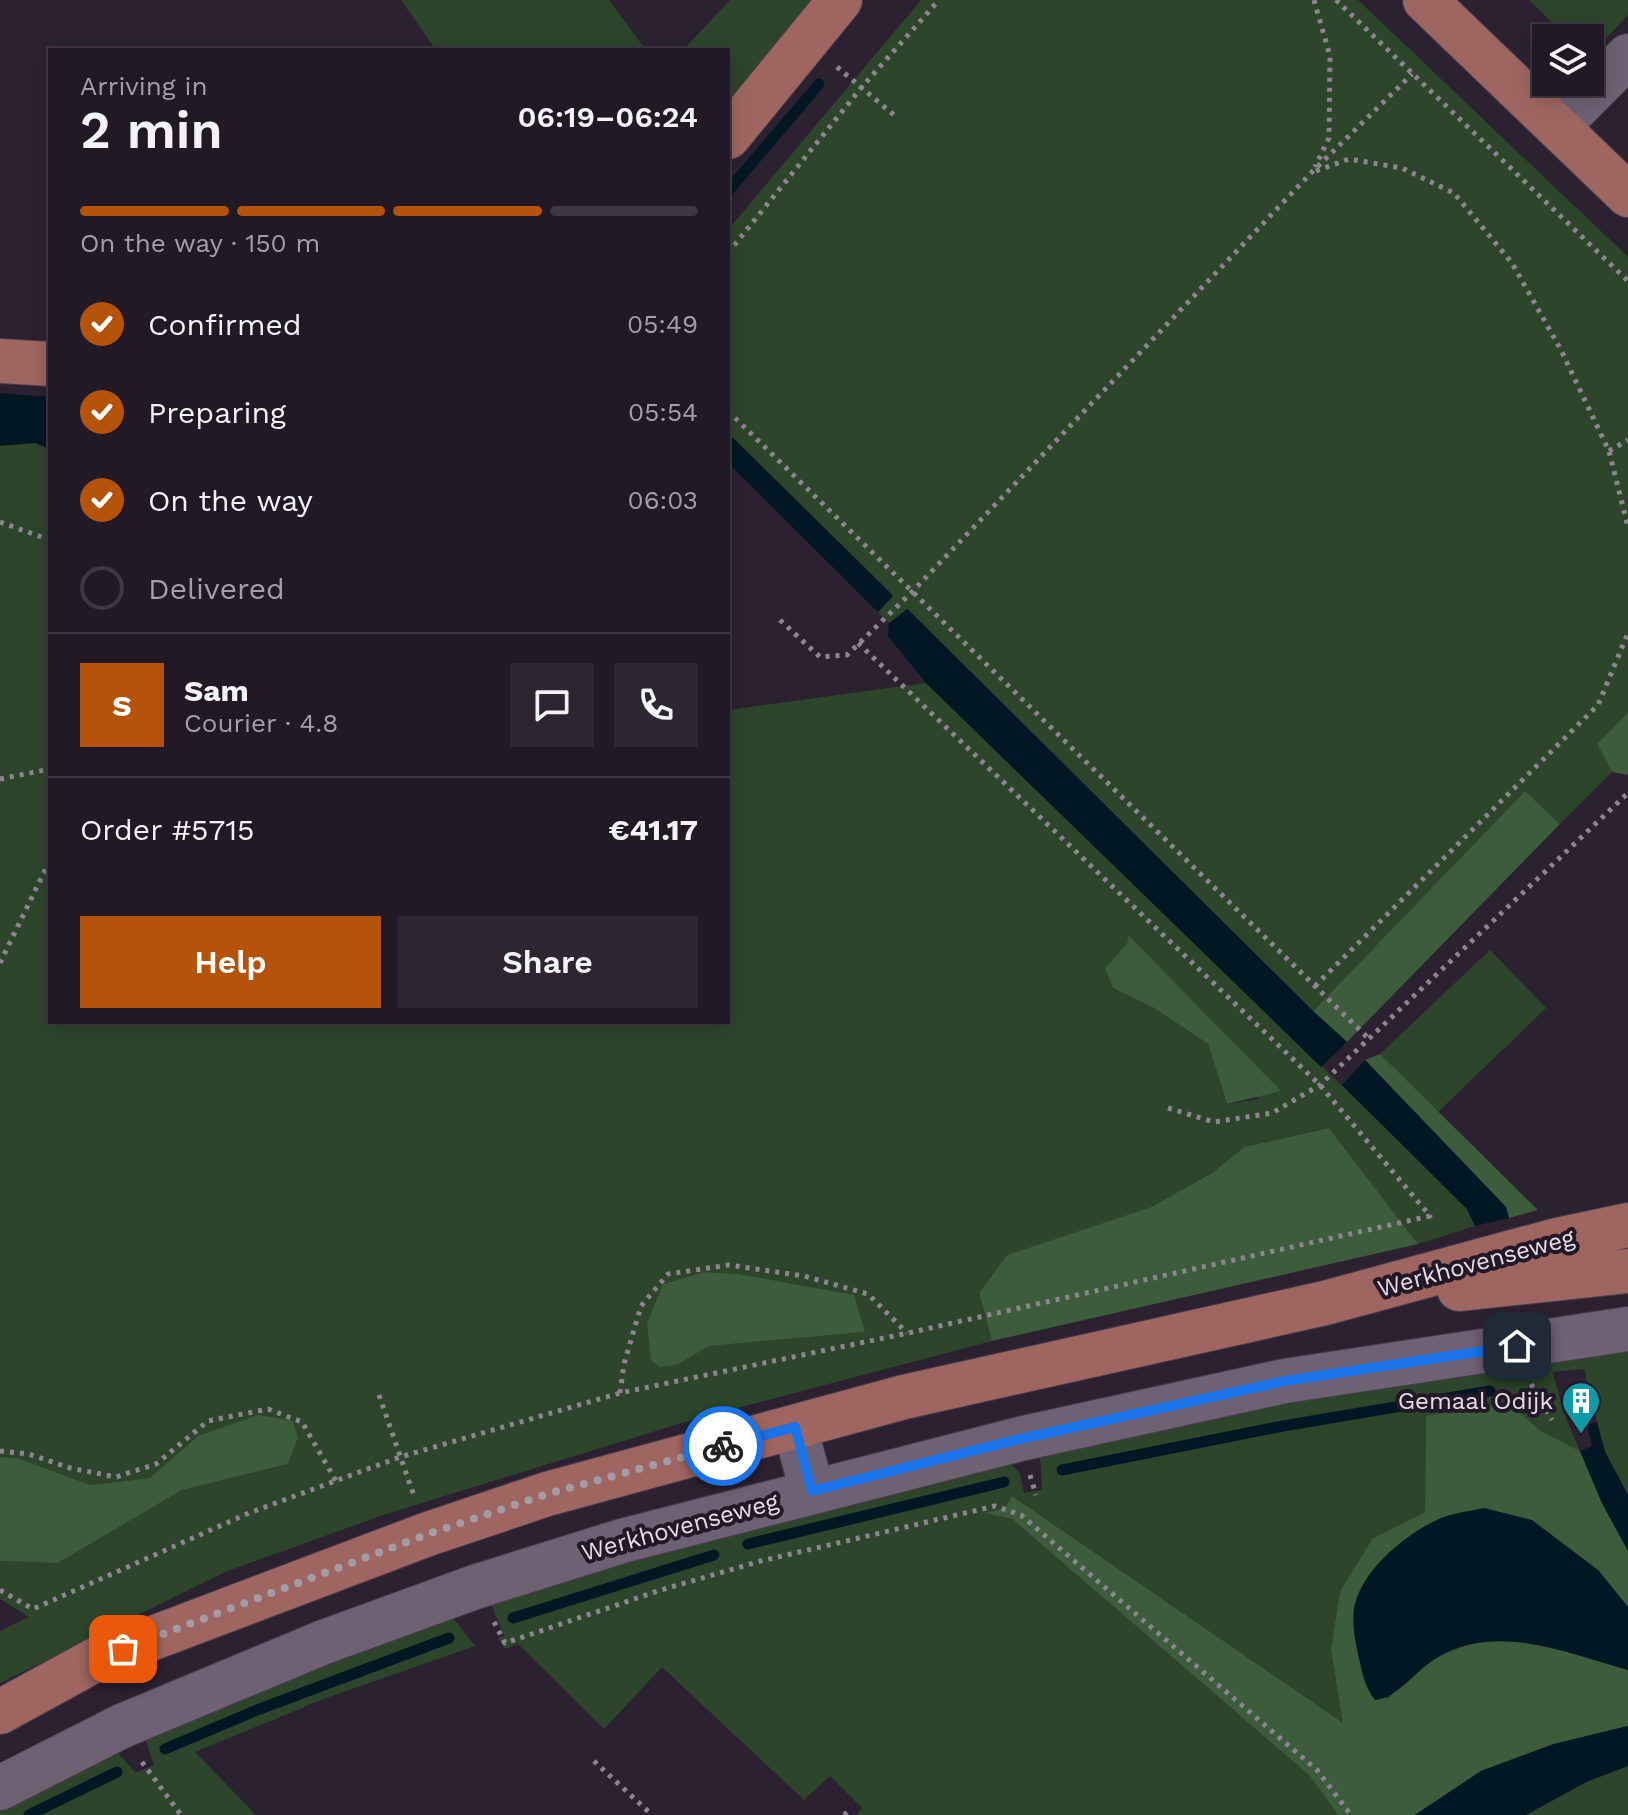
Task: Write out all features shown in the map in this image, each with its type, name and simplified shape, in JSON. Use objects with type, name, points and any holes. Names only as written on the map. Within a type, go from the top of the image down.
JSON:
[{"type":"main road","points":[[730,135],[840,0]]},
{"type":"main road","points":[[1425,0],[1628,195]]},
{"type":"main road","points":[[0,361],[48,364]]},
{"type":"main road","name":"Werkhovenseweg","points":[[0,1712],[95,1660],[428,1534],[547,1494],[919,1393],[1325,1303],[1557,1240],[1628,1225]]},
{"type":"main road","name":"Werkhovenseweg","points":[[1325,1303],[1628,1271]]},
{"type":"street","points":[[1558,126],[1628,56]]},
{"type":"street","name":"Werkhovenseweg","points":[[0,1788],[122,1726],[324,1642],[475,1587],[622,1541],[1020,1439],[1285,1381],[1628,1329]]},
{"type":"street","points":[[795,1427],[812,1491]]},
{"type":"path","points":[[730,251],[861,88],[939,0]]},
{"type":"path","points":[[1312,172],[1329,138],[1330,56],[1314,0]]},
{"type":"path","points":[[1336,0],[1628,281]]},
{"type":"path","points":[[806,41],[894,115]]},
{"type":"path","points":[[780,620],[820,657],[847,655],[912,592],[1312,172],[1412,74]]},
{"type":"path","points":[[1312,172],[1349,159],[1402,168],[1454,193],[1512,263],[1561,350],[1609,451],[1628,527]]},
{"type":"path","points":[[730,413],[1369,1039]]},
{"type":"path","points":[[1609,451],[1628,440]]},
{"type":"path","points":[[0,522],[48,539]]},
{"type":"path","points":[[1315,986],[1598,705],[1628,633]]},
{"type":"path","points":[[0,1590],[33,1609],[249,1513],[400,1457],[620,1393],[908,1333],[1430,1216],[1320,1085],[858,643]]},
{"type":"path","points":[[0,779],[48,769]]},
{"type":"path","points":[[1168,1108],[1214,1122],[1272,1113],[1320,1085],[1628,793]]},
{"type":"path","points":[[0,963],[48,864]]},
{"type":"path","points":[[620,1393],[624,1364],[641,1306],[668,1274],[729,1265],[804,1276],[868,1294],[908,1333]]},
{"type":"path","points":[[379,1395],[400,1457]]},
{"type":"path","points":[[0,1451],[29,1454],[70,1468],[116,1477],[156,1464],[208,1421],[268,1409],[302,1422],[336,1481]]},
{"type":"path","points":[[502,1637],[505,1643],[661,1590],[761,1561],[995,1506],[1021,1515],[1317,1770],[1351,1815]]},
{"type":"path","points":[[594,1761],[652,1815]]},
{"type":"path","points":[[146,1769],[181,1815]]},
{"type":"green space","points":[[401,0],[609,0],[645,48],[435,48]]},
{"type":"green space","points":[[730,0],[817,0],[730,101],[730,48],[685,48]]},
{"type":"green space","points":[[921,0],[1358,0],[1628,257],[1628,712],[1597,744],[1612,772],[1560,824],[1525,791],[1313,1011],[908,609],[889,623],[878,612],[893,595],[730,435],[730,228]]},
{"type":"green space","points":[[1529,0],[1628,0],[1628,15],[1604,40],[1604,24],[1554,24]]},
{"type":"green space","points":[[6,443],[35,443],[48,448],[48,1024],[730,1024],[730,710],[926,683],[1467,1209],[1475,1226],[1418,1244],[1329,1128],[1244,1147],[1212,1173],[1151,1207],[1007,1255],[979,1293],[992,1341],[688,1421],[383,1515],[225,1572],[0,1683],[0,1631],[29,1617],[0,1599],[0,1561],[58,1563],[182,1490],[288,1464],[298,1438],[198,1436],[151,1478],[91,1485],[17,1458],[0,1457],[0,446]],"holes":[[[1128,944],[1259,1099],[1227,1104],[1208,1044],[1154,1008],[1113,988],[1105,968]],[[704,1272],[739,1274],[792,1285],[864,1332],[709,1346],[677,1365],[663,1284]]]},
{"type":"green space","points":[[1628,712],[1628,775],[1612,772],[1597,744]]},
{"type":"green space","points":[[1525,791],[1560,824],[1347,1042],[1313,1011]]},
{"type":"green space","points":[[1129,936],[1281,1091],[1227,1104],[1208,1044],[1154,1008],[1113,988],[1105,968],[1127,944]]},
{"type":"green space","points":[[1490,950],[1546,1008],[1437,1113],[1380,1054]]},
{"type":"green space","points":[[1380,1054],[1538,1210],[1509,1218],[1506,1207],[1365,1060]]},
{"type":"green space","points":[[1329,1128],[1418,1244],[992,1341],[979,1293],[1007,1255],[1151,1207],[1212,1173],[1244,1147]]},
{"type":"green space","points":[[704,1272],[739,1274],[854,1295],[865,1332],[709,1346],[677,1365],[660,1367],[651,1360],[647,1323],[663,1284]]},
{"type":"green space","points":[[1628,1345],[1628,1495],[1605,1452],[1584,1369],[1553,1372],[1563,1411],[1580,1451],[1541,1431],[1508,1403],[1426,1417],[1425,1512],[1373,1538],[1331,1650],[1344,1724],[1012,1496],[1004,1509],[986,1513],[1012,1519],[1310,1776],[1338,1815],[856,1815],[862,1808],[830,1776],[804,1800],[662,1667],[604,1729],[518,1644],[505,1649],[498,1638],[504,1636],[491,1604],[561,1577],[1011,1463],[1020,1474],[1024,1493],[1042,1490],[1040,1454],[1179,1419]]},
{"type":"green space","points":[[1508,1403],[1541,1431],[1580,1451],[1602,1503],[1628,1551],[1628,1607],[1598,1570],[1442,1518],[1414,1536],[1379,1566],[1354,1607],[1387,1699],[1422,1667],[1446,1652],[1468,1644],[1514,1642],[1560,1650],[1628,1670],[1628,1726],[1554,1744],[1481,1771],[1415,1815],[1338,1815],[1310,1776],[1012,1519],[984,1513],[1004,1509],[1012,1496],[1343,1723],[1331,1650],[1340,1592],[1373,1538],[1425,1512],[1426,1416]]},
{"type":"green space","points":[[258,1415],[293,1421],[298,1438],[288,1464],[182,1490],[58,1563],[0,1561],[0,1457],[17,1458],[91,1485],[150,1478],[198,1436]]},
{"type":"green space","points":[[453,1618],[475,1646],[326,1698],[195,1752],[256,1815],[0,1815],[0,1804],[116,1751],[136,1773],[154,1765],[145,1738],[159,1727]]},
{"type":"green space","points":[[1628,1766],[1628,1815],[1526,1815],[1586,1782]]},
{"type":"water","points":[[0,393],[48,397],[48,448],[35,443],[0,446]]},
{"type":"water","points":[[730,435],[893,596],[878,612],[730,465]]},
{"type":"water","points":[[907,609],[1347,1042],[1321,1067],[926,683],[888,636],[889,623]]},
{"type":"water","points":[[1365,1060],[1506,1207],[1509,1218],[1475,1226],[1467,1209],[1342,1085]]},
{"type":"water","points":[[1597,1422],[1605,1452],[1628,1495],[1628,1551],[1602,1503],[1580,1451],[1592,1446],[1587,1425]]},
{"type":"water","points":[[1484,1508],[1532,1520],[1598,1570],[1628,1607],[1628,1670],[1531,1644],[1482,1642],[1458,1648],[1435,1659],[1399,1689],[1375,1700],[1364,1678],[1353,1622],[1355,1604],[1367,1577],[1389,1553],[1414,1533],[1441,1518]]},
{"type":"water","points":[[1628,1726],[1628,1766],[1586,1782],[1526,1815],[1415,1815],[1481,1771],[1554,1744]]},
{"type":"waterway","points":[[730,189],[819,84]]},
{"type":"waterway","points":[[1062,1470],[1283,1426],[1490,1391]]},
{"type":"waterway","points":[[748,1544],[1004,1482]]},
{"type":"waterway","points":[[513,1618],[714,1555]]},
{"type":"waterway","points":[[165,1749],[257,1710],[449,1638]]},
{"type":"waterway","points":[[29,1815],[117,1772]]},
{"type":"way so far","points":[[123,1649],[428,1534],[547,1494],[723,1446]]},
{"type":"place","name":"Gemaal Odijk","points":[[1581,1435]]},
{"type":"route","points":[[723,1446],[795,1427],[812,1491],[1020,1439],[1285,1381],[1517,1346]]}]
